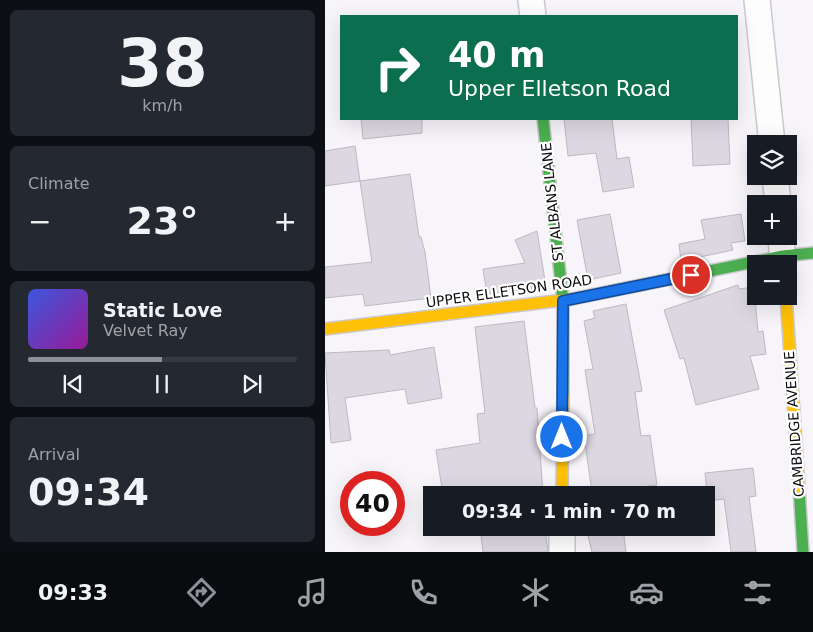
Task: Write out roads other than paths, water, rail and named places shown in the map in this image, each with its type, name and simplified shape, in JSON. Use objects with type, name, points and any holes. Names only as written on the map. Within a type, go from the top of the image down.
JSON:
[{"type":"street","points":[[531,0],[533,15]]},
{"type":"street","points":[[757,0],[771,135]]},
{"type":"street","name":"ST ALBANS LANE","points":[[543,120],[563,301],[562,486]]},
{"type":"street","name":"UPPER ELLETSON ROAD","points":[[325,329],[563,301],[782,252],[813,253]]},
{"type":"street","name":"CAMBRIDGE AVENUE","points":[[786,305],[803,552]]},
{"type":"street","points":[[562,536],[562,552]]}]
